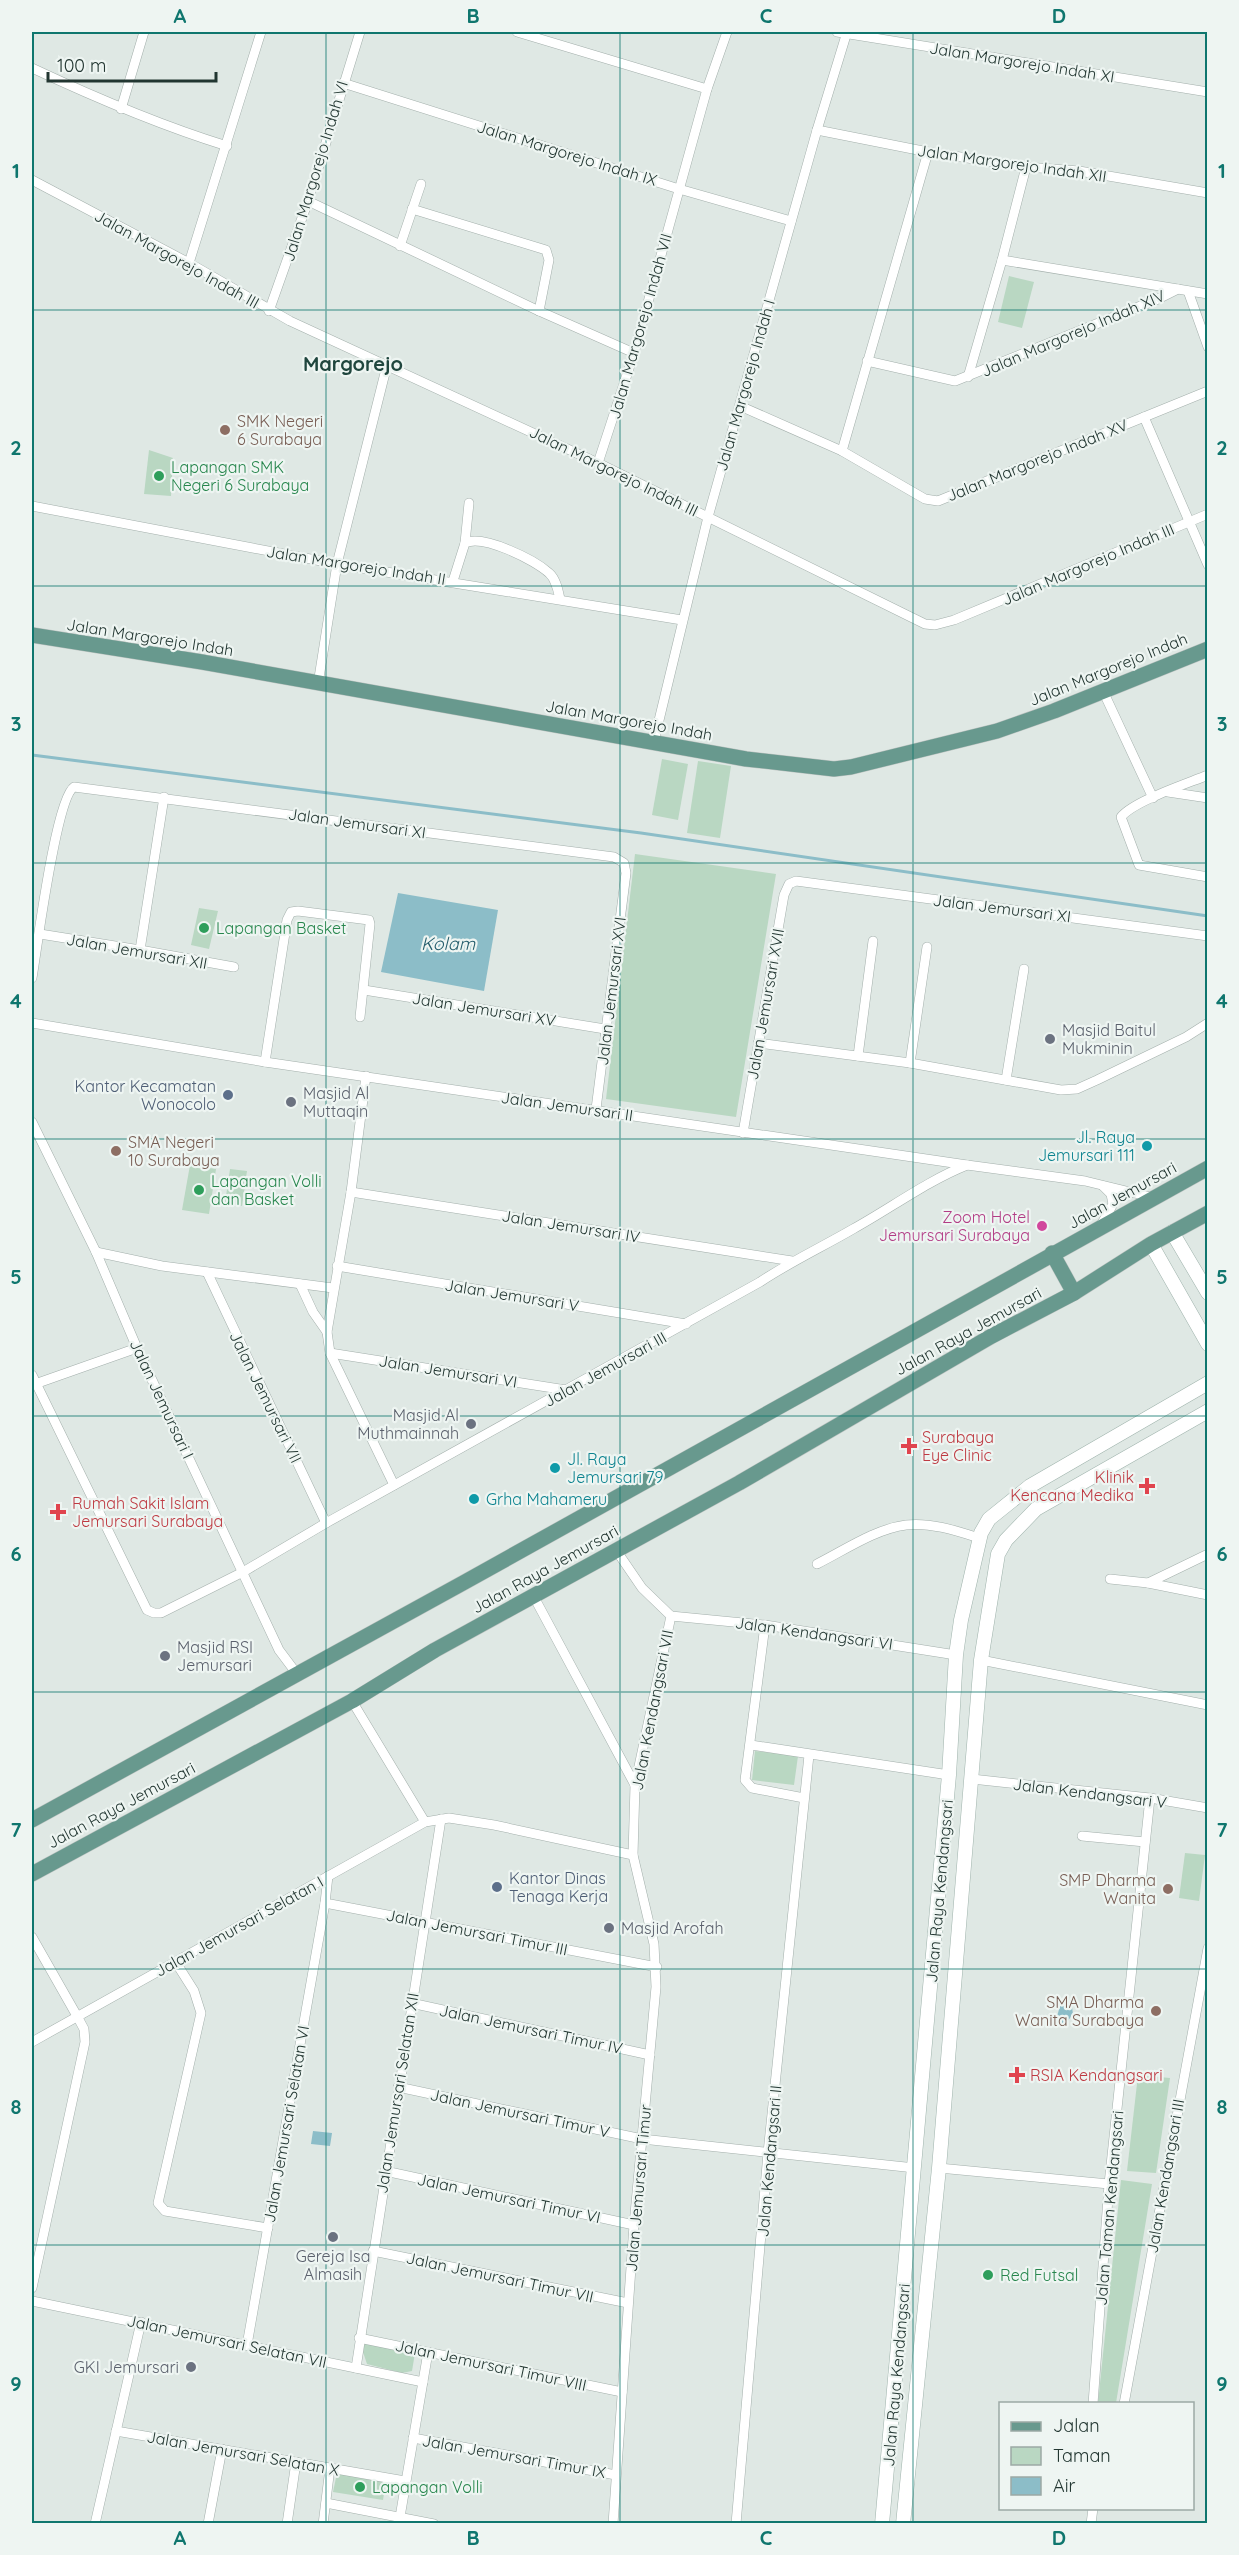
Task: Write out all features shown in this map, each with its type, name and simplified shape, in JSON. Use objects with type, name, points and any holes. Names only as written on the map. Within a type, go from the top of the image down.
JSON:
[{"type":"main road","name":"Jalan Margorejo Indah","points":[[32,635],[202,662],[746,759],[834,769],[987,734],[1054,711],[1208,649]]},
{"type":"main road","name":"Jalan Jemursari","points":[[1052,1253],[1208,1168]]},
{"type":"main road","points":[[1052,1253],[1074,1293],[1151,1244],[1208,1213]]},
{"type":"main road","points":[[1172,1232],[1208,1293]]},
{"type":"main road","points":[[1151,1244],[1208,1344]]},
{"type":"main road","name":"Jalan Raya Jemursari","points":[[32,1820],[1052,1253]]},
{"type":"main road","name":"Jalan Raya Jemursari","points":[[32,1874],[352,1701],[435,1650],[739,1483],[990,1337],[1074,1293]]},
{"type":"main road","name":"Jalan Raya Kendangsari","points":[[882,2523],[949,1775],[956,1655],[961,1620],[979,1539],[990,1519],[1030,1486],[1208,1383]]},
{"type":"main road","name":"Jalan Raya Kendangsari","points":[[903,2523],[939,2168],[981,1660],[998,1554],[1006,1540],[1036,1509],[1208,1411]]},
{"type":"main road","points":[[1128,1429],[1137,1451]]},
{"type":"main road","points":[[961,1620],[985,1624]]},
{"type":"main road","points":[[935,1928],[959,1930]]},
{"type":"main road","points":[[893,2404],[915,2407]]},
{"type":"street","points":[[121,109],[144,32]]},
{"type":"street","points":[[189,263],[261,32]]},
{"type":"street","name":"Jalan Margorejo Indah VI","points":[[269,311],[308,201],[360,32]]},
{"type":"street","points":[[517,32],[707,89]]},
{"type":"street","name":"Jalan Margorejo Indah VII","points":[[598,463],[634,353],[678,189],[707,89],[727,32]]},
{"type":"street","name":"Jalan Margorejo Indah XI","points":[[844,33],[1208,92]]},
{"type":"street","name":"Jalan Margorejo Indah I","points":[[654,741],[708,517],[844,33]]},
{"type":"street","points":[[32,68],[121,109],[177,131],[227,146]]},
{"type":"street","name":"Jalan Margorejo Indah IX","points":[[343,83],[678,189],[791,221]]},
{"type":"street","name":"Jalan Margorejo Indah XII","points":[[817,130],[928,152],[1026,167],[1079,171],[1208,193]]},
{"type":"street","points":[[842,451],[928,152]]},
{"type":"street","name":"Jalan Margorejo Indah XIV","points":[[968,377],[1026,167]]},
{"type":"street","name":"Jalan Margorejo Indah III","points":[[32,180],[189,263],[269,311],[598,463],[916,622],[935,625],[954,620],[1208,514]]},
{"type":"street","points":[[400,246],[421,184]]},
{"type":"street","points":[[308,201],[539,311],[634,353]]},
{"type":"street","points":[[412,209],[546,250],[549,260],[539,311]]},
{"type":"street","name":"Jalan Margorejo Indah XIV","points":[[1002,260],[1208,294]]},
{"type":"street","points":[[1183,290],[1208,347]]},
{"type":"street","name":"Jalan Margorejo Indah XIV","points":[[867,361],[949,381],[968,377],[1183,290]]},
{"type":"street","points":[[318,684],[338,564],[387,364]]},
{"type":"street","name":"Jalan Margorejo Indah XV","points":[[740,406],[842,451],[925,499],[938,501],[1208,391]]},
{"type":"street","points":[[1144,417],[1208,565]]},
{"type":"street","points":[[453,581],[465,543],[469,503]]},
{"type":"street","name":"Jalan Margorejo Indah II","points":[[32,506],[338,564],[682,620]]},
{"type":"street","points":[[465,543],[476,541],[508,549],[522,556],[550,573],[556,583],[560,599]]},
{"type":"street","points":[[1103,691],[1152,798]]},
{"type":"street","points":[[1208,775],[1152,798],[1121,817],[1138,864],[1208,877]]},
{"type":"street","name":"Jalan Jemursari XI","points":[[40,934],[51,855],[66,797],[70,788],[77,787],[614,857],[624,863],[626,873]]},
{"type":"street","points":[[1168,792],[1208,798]]},
{"type":"street","points":[[140,950],[164,797]]},
{"type":"street","name":"Jalan Jemursari XVI","points":[[596,1110],[626,873]]},
{"type":"street","name":"Jalan Jemursari XI","points":[[796,882],[1208,936]]},
{"type":"street","name":"Jalan Jemursari XVII","points":[[743,1132],[785,889],[789,884],[796,882]]},
{"type":"street","points":[[265,1062],[291,912],[369,920],[360,1017]]},
{"type":"street","points":[[32,978],[40,934]]},
{"type":"street","name":"Jalan Jemursari XII","points":[[40,934],[234,967]]},
{"type":"street","points":[[858,1056],[873,941]]},
{"type":"street","points":[[910,1063],[927,947]]},
{"type":"street","points":[[1006,1080],[1024,969]]},
{"type":"street","name":"Jalan Jemursari XV","points":[[364,990],[605,1029]]},
{"type":"street","name":"Jalan Jemursari II","points":[[32,1023],[265,1062],[967,1166],[1085,1180],[1155,1198]]},
{"type":"street","points":[[758,1043],[910,1063],[1050,1089],[1077,1089],[1186,1037],[1208,1023]]},
{"type":"street","points":[[366,1076],[351,1192],[327,1332],[330,1353],[394,1485]]},
{"type":"street","name":"Jalan Jemursari I","points":[[32,1122],[96,1252],[137,1348],[279,1650],[297,1674]]},
{"type":"street","name":"Jalan Jemursari III","points":[[33,1381],[147,1610],[161,1613],[243,1572],[326,1523],[686,1324],[792,1261],[853,1229],[944,1176],[967,1166]]},
{"type":"street","points":[[1100,1227],[1113,1204],[1111,1194],[1103,1186]]},
{"type":"street","name":"Jalan Jemursari IV","points":[[351,1192],[792,1261]]},
{"type":"street","points":[[96,1252],[162,1266],[333,1288]]},
{"type":"street","name":"Jalan Jemursari V","points":[[337,1266],[686,1324]]},
{"type":"street","name":"Jalan Jemursari VII","points":[[207,1272],[326,1523]]},
{"type":"street","points":[[300,1284],[313,1312],[327,1332]]},
{"type":"street","points":[[33,1381],[137,1348]]},
{"type":"street","name":"Jalan Jemursari VI","points":[[330,1353],[566,1390]]},
{"type":"street","points":[[817,1564],[885,1530],[906,1525],[926,1525],[979,1539]]},
{"type":"street","name":"Jalan Kendangsari VII","points":[[616,1550],[642,1588],[671,1616],[635,1785],[633,1855]]},
{"type":"street","points":[[1148,1583],[1208,1554]]},
{"type":"street","points":[[1110,1579],[1208,1594]]},
{"type":"street","points":[[534,1597],[635,1785]]},
{"type":"street","name":"Jalan Kendangsari VI","points":[[671,1616],[765,1625],[956,1655]]},
{"type":"street","points":[[765,1625],[751,1745],[745,1776],[746,1784],[752,1788],[804,1798]]},
{"type":"street","points":[[981,1660],[1208,1705]]},
{"type":"street","points":[[352,1701],[425,1821]]},
{"type":"street","points":[[751,1745],[949,1775]]},
{"type":"street","name":"Jalan Kendangsari II","points":[[736,2523],[768,2153],[809,1755]]},
{"type":"street","name":"Jalan Kendangsari V","points":[[972,1779],[1150,1798],[1208,1808]]},
{"type":"street","name":"Jalan Taman Kendangsari","points":[[1093,2402],[1109,2184],[1150,1798]]},
{"type":"street","name":"Jalan Jemursari Selatan I","points":[[32,2042],[425,1821],[445,1819],[494,1825],[633,1855]]},
{"type":"street","name":"Jalan Jemursari Selatan XII","points":[[356,2368],[424,1922],[445,1819]]},
{"type":"street","points":[[1082,1836],[1145,1842]]},
{"type":"street","name":"Jalan Jemursari Timur","points":[[613,2523],[634,2225],[657,1967],[654,1944],[633,1855]]},
{"type":"street","points":[[325,1903],[328,1876]]},
{"type":"street","name":"Jalan Jemursari Timur III","points":[[325,1903],[657,1967]]},
{"type":"street","name":"Jalan Jemursari Selatan VI","points":[[247,2345],[325,1903]]},
{"type":"street","points":[[32,1937],[84,2029],[84,2053],[32,2288]]},
{"type":"street","name":"Jalan Kendangsari III","points":[[1124,2402],[1203,1999],[1208,1948]]},
{"type":"street","points":[[175,1961],[194,1991],[201,2013],[158,2203],[165,2211],[268,2228]]},
{"type":"street","name":"Jalan Jemursari Timur IV","points":[[411,2003],[650,2055]]},
{"type":"street","name":"Jalan Jemursari Timur V","points":[[398,2087],[642,2139],[915,2168]]},
{"type":"street","points":[[939,2168],[1109,2184]]},
{"type":"street","name":"Jalan Jemursari Timur VI","points":[[385,2171],[634,2225]]},
{"type":"street","name":"Jalan Jemursari Timur VII","points":[[373,2251],[628,2303]]},
{"type":"street","name":"Jalan Jemursari Selatan VII","points":[[32,2301],[423,2382]]},
{"type":"street","points":[[95,2523],[141,2322]]},
{"type":"street","name":"Jalan Jemursari Timur VIII","points":[[359,2338],[622,2392]]},
{"type":"street","points":[[400,2517],[428,2352]]},
{"type":"street","name":"Jalan Jemursari Selatan X","points":[[116,2431],[405,2481]]},
{"type":"street","name":"Jalan Jemursari Timur IX","points":[[413,2438],[616,2475]]},
{"type":"street","points":[[208,2523],[222,2449]]},
{"type":"street","points":[[286,2523],[296,2462]]},
{"type":"street","points":[[323,2523],[330,2468]]},
{"type":"street","points":[[326,2503],[434,2523]]},
{"type":"green space","points":[[1009,276],[1034,282],[1022,328],[998,322]]},
{"type":"green space","name":"Lapangan SMK Negeri 6 Surabaya","points":[[149,450],[173,458],[171,496],[144,494]]},
{"type":"green space","points":[[662,759],[688,764],[678,820],[652,815]]},
{"type":"green space","points":[[698,761],[731,766],[720,838],[687,833]]},
{"type":"green space","points":[[635,854],[776,874],[736,1117],[606,1099]]},
{"type":"green space","name":"Lapangan Basket","points":[[199,908],[218,911],[209,949],[191,945]]},
{"type":"green space","name":"Lapangan Volli dan Basket","points":[[190,1165],[216,1169],[209,1214],[182,1210]]},
{"type":"green space","name":"Lapangan Volli dan Basket","points":[[230,1169],[247,1171],[242,1206],[225,1203]]},
{"type":"green space","points":[[755,1751],[798,1756],[794,1785],[752,1780]]},
{"type":"green space","points":[[1185,1853],[1205,1855],[1199,1901],[1179,1898]]},
{"type":"green space","points":[[1138,2075],[1170,2078],[1156,2173],[1127,2171]]},
{"type":"green space","points":[[1121,2180],[1152,2184],[1116,2402],[1098,2402]]},
{"type":"green space","points":[[365,2341],[415,2353],[412,2371],[402,2373],[367,2364],[363,2352]]},
{"type":"green space","name":"Lapangan Volli","points":[[337,2473],[386,2481],[383,2500],[333,2492]]},
{"type":"water","name":"Kolam","points":[[398,893],[498,910],[484,991],[381,972]]},
{"type":"water","points":[[1064,2004],[1072,2007],[1073,2014],[1067,2022],[1059,2024],[1056,2020],[1060,2006]]},
{"type":"water","points":[[313,2131],[332,2133],[330,2146],[311,2144]]},
{"type":"waterway","points":[[32,755],[641,833],[1208,916]]},
{"type":"place","name":"SMK Negeri 6 Surabaya","points":[[225,430]]},
{"type":"place","name":"Lapangan SMK Negeri 6 Surabaya","points":[[159,476]]},
{"type":"place","name":"Lapangan Basket","points":[[204,928]]},
{"type":"place","name":"Masjid Baitul Mukminin","points":[[1050,1039]]},
{"type":"place","name":"Kantor Kecamatan Wonocolo","points":[[228,1095]]},
{"type":"place","name":"Masjid Al Muttaqin","points":[[291,1102]]},
{"type":"place","name":"Jl. Raya Jemursari 111","points":[[1147,1146]]},
{"type":"place","name":"SMA Negeri 10 Surabaya","points":[[116,1151]]},
{"type":"place","name":"Lapangan Volli dan Basket","points":[[199,1190]]},
{"type":"place","name":"Zoom Hotel Jemursari Surabaya","points":[[1042,1226]]},
{"type":"place","name":"Masjid Al Muthmainnah","points":[[471,1424]]},
{"type":"place","name":"Surabaya Eye Clinic","points":[[909,1446]]},
{"type":"place","name":"Jl. Raya Jemursari 79","points":[[555,1468]]},
{"type":"place","name":"Klinik Kencana Medika","points":[[1147,1486]]},
{"type":"place","name":"Grha Mahameru","points":[[474,1499]]},
{"type":"place","name":"Rumah Sakit Islam Jemursari Surabaya","points":[[58,1512]]},
{"type":"place","name":"Masjid RSI Jemursari","points":[[165,1656]]},
{"type":"place","name":"Kantor Dinas Tenaga Kerja","points":[[497,1887]]},
{"type":"place","name":"SMP Dharma Wanita","points":[[1168,1889]]},
{"type":"place","name":"Masjid Arofah","points":[[609,1928]]},
{"type":"place","name":"SMA Dharma Wanita Surabaya","points":[[1156,2011]]},
{"type":"place","name":"RSIA Kendangsari","points":[[1017,2075]]},
{"type":"place","name":"Gereja Isa Almasih","points":[[333,2237]]},
{"type":"place","name":"Red Futsal","points":[[988,2275]]},
{"type":"place","name":"GKI Jemursari","points":[[191,2367]]},
{"type":"place","name":"Lapangan Volli","points":[[360,2487]]},
{"type":"district","name":"Margorejo","points":[[353,363]]}]
